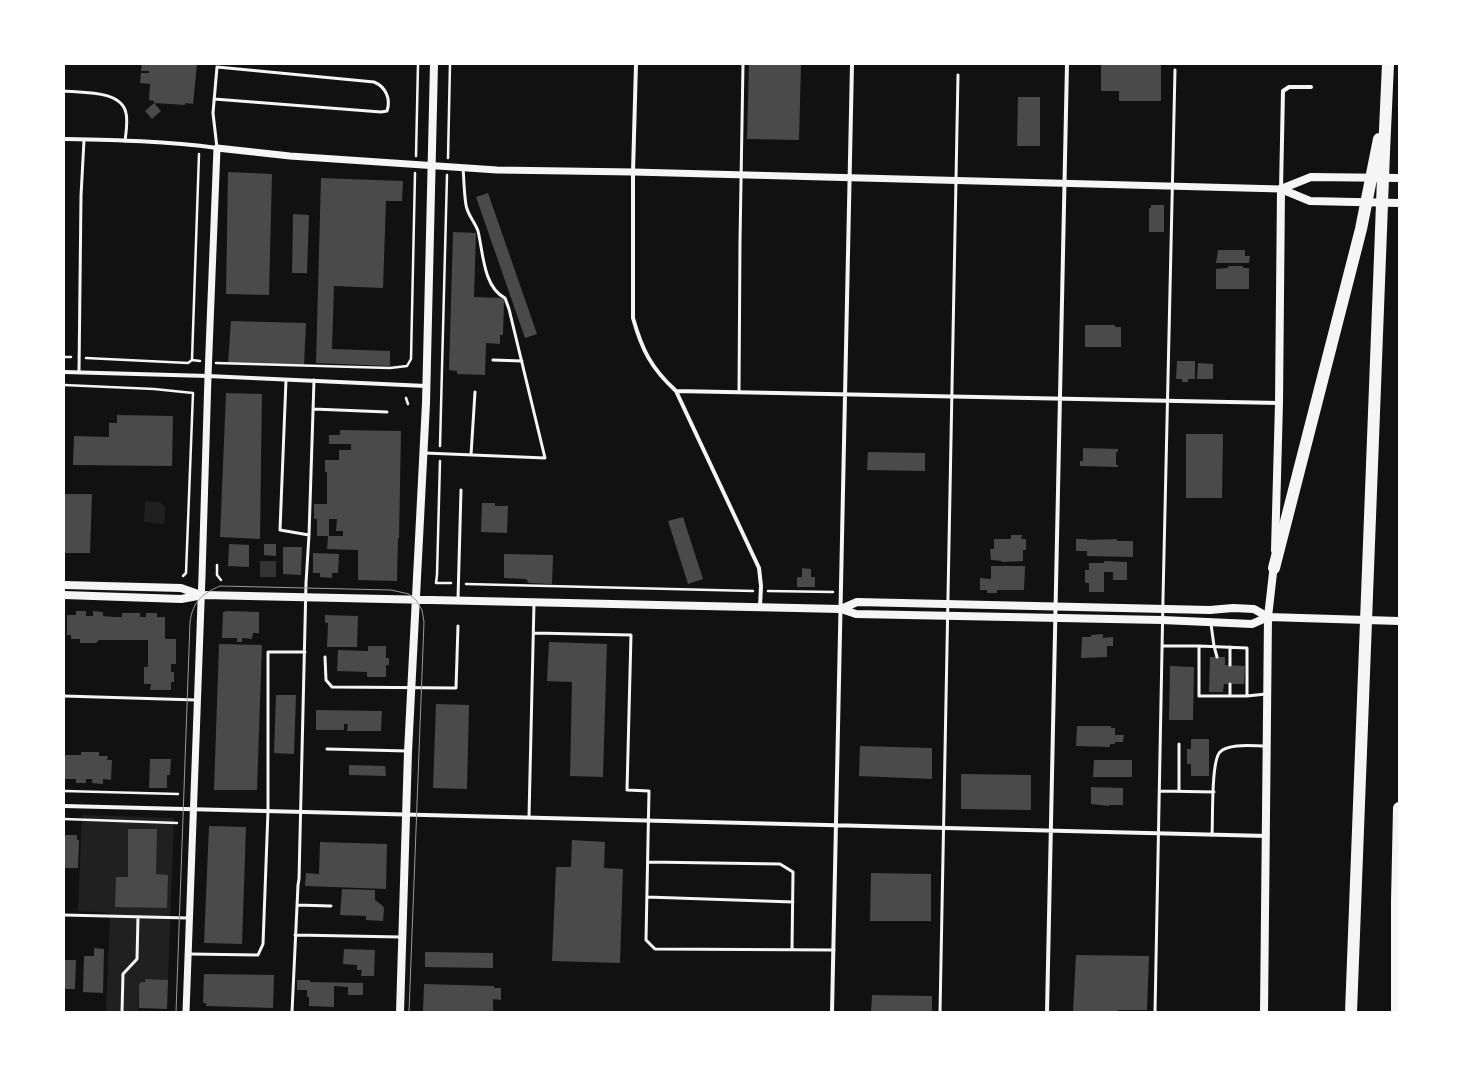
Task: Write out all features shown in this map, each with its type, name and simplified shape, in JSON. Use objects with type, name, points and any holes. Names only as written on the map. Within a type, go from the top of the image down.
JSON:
[{"type":"highway","points":[[1274,568],[1361,229],[1379,152],[1386,107],[1388,64]]},
{"type":"highway","points":[[1351,1012],[1381,228],[1379,152]]},
{"type":"highway","points":[[1397,1012],[1399,808]]},
{"type":"main road","points":[[400,1012],[408,752],[428,353],[434,64]]},
{"type":"main road","points":[[1281,189],[1311,177],[1399,178]]},
{"type":"main road","points":[[1281,189],[1310,201],[1399,203]]},
{"type":"main road","points":[[1264,1012],[1267,836],[1268,618],[1274,568],[1279,403],[1281,189]]},
{"type":"main road","points":[[64,585],[180,588],[202,595]]},
{"type":"main road","points":[[64,595],[180,598],[202,595],[841,609],[856,614],[1162,620],[1252,624],[1268,618],[1399,621]]},
{"type":"main road","points":[[841,609],[858,602],[1210,610],[1233,608],[1254,609],[1268,618]]},
{"type":"street","points":[[636,64],[633,172],[633,318],[638,336],[651,365],[662,379],[676,391],[759,568],[761,586],[760,608]]},
{"type":"street","points":[[832,1012],[852,64]]},
{"type":"street","points":[[1047,1012],[1067,64]]},
{"type":"street","points":[[64,140],[125,141],[199,145],[290,156],[497,170],[633,172],[1281,189],[1283,91],[1289,87],[1311,87]]},
{"type":"street","points":[[186,1012],[202,595],[208,363],[217,148]]},
{"type":"street","points":[[64,372],[314,380],[426,386]]},
{"type":"street","points":[[676,391],[1279,403]]},
{"type":"street","points":[[64,806],[836,824],[1267,836]]},
{"type":"lane","points":[[739,392],[743,64]]},
{"type":"lane","points":[[214,100],[381,112],[387,111],[389,106],[386,93],[380,84],[374,82],[217,66],[214,100],[213,113],[217,148]]},
{"type":"lane","points":[[1156,1012],[1162,608],[1175,70]]},
{"type":"lane","points":[[940,1012],[958,75]]},
{"type":"lane","points":[[64,91],[112,96],[123,104],[127,114],[125,141]]},
{"type":"lane","points":[[80,372],[81,196],[84,140]]},
{"type":"lane","points":[[423,453],[545,458],[522,361],[505,298],[500,295],[492,284],[485,269],[477,230],[466,207],[463,168]]},
{"type":"lane","points":[[493,360],[522,361]]},
{"type":"lane","points":[[286,380],[280,530],[309,535]]},
{"type":"lane","points":[[292,1012],[299,879],[306,598],[314,380]]},
{"type":"lane","points":[[471,455],[475,392]]},
{"type":"lane","points":[[313,409],[387,412]]},
{"type":"lane","points":[[458,601],[461,490]]},
{"type":"lane","points":[[528,817],[534,603]]},
{"type":"lane","points":[[1210,622],[1217,657]]},
{"type":"lane","points":[[325,657],[326,680],[332,687],[456,688],[458,626]]},
{"type":"lane","points":[[534,633],[631,635],[627,790],[649,790],[646,940],[655,949],[834,950]]},
{"type":"lane","points":[[1162,646],[1214,646],[1247,648],[1247,696]]},
{"type":"lane","points":[[1199,646],[1199,696],[1216,694],[1247,696],[1268,693]]},
{"type":"lane","points":[[1230,647],[1230,665]]},
{"type":"lane","points":[[189,954],[258,955],[263,944],[268,811],[268,652],[305,652]]},
{"type":"lane","points":[[1230,684],[1230,696]]},
{"type":"lane","points":[[64,696],[197,700]]},
{"type":"lane","points":[[1178,791],[1179,744]]},
{"type":"lane","points":[[1212,835],[1216,758],[1220,752],[1227,748],[1238,746],[1267,746]]},
{"type":"lane","points":[[327,749],[408,752]]},
{"type":"lane","points":[[1160,791],[1214,792]]},
{"type":"lane","points":[[648,862],[780,864],[793,872],[792,949]]},
{"type":"lane","points":[[647,897],[793,902]]},
{"type":"lane","points":[[297,905],[330,906]]},
{"type":"lane","points":[[64,915],[190,918]]},
{"type":"lane","points":[[122,1012],[123,974],[137,959],[138,917]]},
{"type":"lane","points":[[296,935],[403,937]]},
{"type":"path","points":[[415,162],[418,64]]},
{"type":"path","points":[[447,165],[450,64]]},
{"type":"path","points":[[192,360],[199,145]]},
{"type":"path","points":[[64,357],[188,362],[192,360],[208,363],[390,368],[407,366],[411,359],[415,169]]},
{"type":"path","points":[[437,575],[447,173]]},
{"type":"path","points":[[64,385],[154,389],[193,393],[186,573],[183,576]]},
{"type":"path","points":[[406,398],[408,404]]},
{"type":"path","points":[[217,565],[217,575],[221,580]]},
{"type":"path","points":[[64,791],[178,794]]},
{"type":"path","points":[[64,819],[177,823]]},
{"type":"shaded area","points":[[145,501],[160,502],[165,508],[164,524],[144,522]]},
{"type":"shaded area","points":[[260,561],[276,561],[276,577],[260,577]]},
{"type":"shaded area","points":[[82,815],[174,818],[168,980],[145,979],[139,985],[138,1012],[106,1012],[110,913],[78,911]]},
{"type":"building","points":[[142,64],[197,64],[193,104],[185,103],[185,105],[154,103],[154,101],[149,100],[150,84],[140,83],[141,73],[149,73],[149,71],[141,71]]},
{"type":"building","points":[[749,64],[801,64],[799,140],[747,139]]},
{"type":"building","points":[[1161,64],[1161,101],[1119,101],[1119,91],[1101,91],[1101,65]]},
{"type":"building","points":[[1018,97],[1040,97],[1040,146],[1017,146]]},
{"type":"building","points":[[154,103],[161,111],[152,119],[145,111]]},
{"type":"building","points":[[228,172],[272,174],[269,295],[226,294]]},
{"type":"building","points":[[321,178],[403,181],[402,201],[386,201],[383,288],[334,286],[332,349],[390,351],[390,366],[316,363]]},
{"type":"building","points":[[488,193],[537,334],[525,338],[476,197]]},
{"type":"building","points":[[1151,205],[1164,205],[1164,232],[1149,232],[1149,208],[1151,208]]},
{"type":"building","points":[[293,214],[309,215],[307,273],[292,273]]},
{"type":"building","points":[[453,232],[476,233],[474,297],[504,298],[503,335],[500,335],[500,344],[486,343],[485,375],[457,374],[457,371],[449,370]]},
{"type":"building","points":[[1218,250],[1245,250],[1245,256],[1250,256],[1249,263],[1216,263]]},
{"type":"building","points":[[1228,266],[1243,266],[1243,268],[1249,268],[1249,289],[1216,289],[1216,269],[1228,268]]},
{"type":"building","points":[[231,321],[306,323],[304,365],[228,363]]},
{"type":"building","points":[[1085,325],[1115,325],[1115,327],[1121,327],[1121,347],[1085,347]]},
{"type":"building","points":[[1177,361],[1195,361],[1195,379],[1188,379],[1188,382],[1182,382],[1182,379],[1176,379]]},
{"type":"building","points":[[1198,363],[1213,364],[1213,379],[1197,379]]},
{"type":"building","points":[[226,393],[262,394],[260,539],[220,537]]},
{"type":"building","points":[[117,415],[173,416],[172,466],[73,465],[74,436],[109,437],[109,423],[117,423]]},
{"type":"building","points":[[340,430],[401,431],[397,581],[358,580],[358,550],[327,549],[328,536],[317,536],[317,519],[314,519],[314,504],[327,504],[327,472],[325,472],[325,460],[339,460],[339,450],[351,450],[351,444],[329,444],[329,435],[340,435]],"holes":[[[329,519],[337,519],[336,531],[343,531],[343,536],[329,536]]]},
{"type":"building","points":[[1186,434],[1223,434],[1222,498],[1186,498]]},
{"type":"building","points":[[1083,448],[1118,449],[1118,452],[1116,452],[1116,465],[1118,465],[1118,467],[1080,466],[1080,461],[1083,461]]},
{"type":"building","points":[[868,452],[925,453],[925,471],[867,470]]},
{"type":"building","points":[[64,494],[92,494],[90,553],[64,553]]},
{"type":"building","points":[[482,503],[495,503],[495,506],[508,506],[507,533],[481,532]]},
{"type":"building","points":[[683,517],[703,579],[688,584],[668,521]]},
{"type":"building","points":[[1011,535],[1022,535],[1021,539],[1026,539],[1026,550],[1023,550],[1023,561],[1002,562],[991,560],[990,549],[994,549],[994,539],[1011,539]]},
{"type":"building","points":[[1076,539],[1117,539],[1117,541],[1133,541],[1133,557],[1087,556],[1087,551],[1076,551]]},
{"type":"building","points":[[229,544],[249,545],[249,567],[228,566]]},
{"type":"building","points":[[264,544],[276,544],[276,556],[264,555]]},
{"type":"building","points":[[283,547],[302,547],[301,575],[283,574]]},
{"type":"building","points":[[313,553],[339,554],[338,573],[332,573],[332,578],[320,577],[320,573],[313,573]]},
{"type":"building","points":[[504,554],[553,555],[552,584],[529,583],[526,579],[504,578]]},
{"type":"building","points":[[1104,561],[1127,562],[1127,580],[1113,580],[1113,572],[1104,572],[1104,592],[1089,592],[1089,583],[1085,583],[1085,570],[1089,570],[1089,563],[1104,563]]},
{"type":"building","points":[[991,566],[1025,566],[1024,590],[997,590],[997,593],[987,593],[987,590],[980,590],[980,578],[991,579]]},
{"type":"building","points":[[802,568],[811,569],[811,577],[815,577],[815,587],[797,587],[797,577],[802,577]]},
{"type":"building","points":[[76,611],[86,611],[86,616],[93,616],[93,611],[103,612],[103,616],[115,617],[122,617],[122,613],[140,613],[140,617],[146,617],[146,613],[157,613],[157,617],[165,617],[165,639],[176,639],[176,664],[171,664],[171,672],[174,672],[174,682],[171,682],[171,690],[150,690],[151,684],[144,684],[144,667],[148,667],[148,640],[99,640],[96,643],[80,643],[80,639],[71,639],[71,635],[67,635],[67,615],[76,615]]},
{"type":"building","points":[[223,612],[259,612],[259,633],[253,633],[252,639],[242,638],[242,642],[237,642],[237,638],[222,638]]},
{"type":"building","points":[[325,615],[358,616],[357,647],[327,647],[328,623],[325,623]]},
{"type":"building","points":[[1103,634],[1103,638],[1113,637],[1113,646],[1107,646],[1107,657],[1081,658],[1082,637],[1091,637],[1091,635]]},
{"type":"building","points":[[549,642],[607,644],[603,777],[570,776],[572,682],[547,681]]},
{"type":"building","points":[[219,644],[262,645],[257,790],[214,790]]},
{"type":"building","points":[[368,646],[386,646],[386,658],[389,658],[389,665],[386,665],[386,677],[367,677],[367,672],[337,671],[338,650],[368,651]]},
{"type":"building","points":[[1210,657],[1225,657],[1225,665],[1245,666],[1244,684],[1224,684],[1223,692],[1209,692]]},
{"type":"building","points":[[1170,666],[1194,667],[1193,720],[1169,720]]},
{"type":"building","points":[[276,695],[296,695],[294,754],[274,753]]},
{"type":"building","points":[[436,704],[469,705],[467,789],[433,788]]},
{"type":"building","points":[[316,710],[382,711],[381,731],[347,731],[348,724],[344,724],[344,730],[316,730]]},
{"type":"building","points":[[1077,726],[1111,726],[1111,728],[1115,728],[1115,735],[1124,735],[1123,742],[1115,742],[1115,744],[1110,744],[1110,747],[1076,746]]},
{"type":"building","points":[[1191,739],[1209,739],[1209,776],[1191,776],[1191,764],[1187,764],[1187,749],[1191,749]]},
{"type":"building","points":[[860,746],[932,748],[932,779],[859,776]]},
{"type":"building","points":[[81,752],[99,752],[99,756],[108,756],[107,760],[112,760],[111,780],[103,779],[103,784],[92,783],[92,779],[86,779],[86,783],[76,783],[76,779],[64,779],[64,755],[81,755]]},
{"type":"building","points":[[150,759],[171,759],[170,775],[167,775],[167,788],[149,788]]},
{"type":"building","points":[[1094,760],[1132,760],[1132,777],[1093,777]]},
{"type":"building","points":[[349,765],[385,766],[386,776],[349,775]]},
{"type":"building","points":[[961,774],[1031,775],[1031,810],[961,809]]},
{"type":"building","points":[[1091,787],[1123,788],[1123,805],[1109,806],[1091,804]]},
{"type":"building","points":[[209,826],[246,827],[242,944],[204,943]]},
{"type":"building","points":[[128,829],[157,829],[156,874],[168,875],[167,908],[115,907],[116,877],[128,877]]},
{"type":"building","points":[[64,835],[77,835],[77,840],[79,840],[78,868],[64,868]]},
{"type":"building","points":[[572,840],[605,842],[604,868],[623,869],[620,963],[552,961],[556,867],[571,867]]},
{"type":"building","points":[[320,842],[387,844],[386,889],[305,886],[306,873],[319,874]]},
{"type":"building","points":[[871,873],[931,874],[931,921],[870,921]]},
{"type":"building","points":[[342,889],[375,890],[375,900],[383,906],[384,909],[383,921],[366,920],[366,916],[340,915]]},
{"type":"building","points":[[94,948],[104,949],[103,993],[83,992],[84,956],[94,956]]},
{"type":"building","points":[[344,949],[375,950],[374,976],[361,976],[362,970],[357,970],[357,965],[343,964]]},
{"type":"building","points":[[425,952],[493,953],[493,968],[425,967]]},
{"type":"building","points":[[1076,955],[1149,956],[1147,1010],[1073,1012]]},
{"type":"building","points":[[64,960],[76,960],[75,989],[64,989]]},
{"type":"building","points":[[204,974],[274,975],[273,1008],[206,1006],[206,1003],[203,1003]]},
{"type":"building","points":[[145,979],[168,980],[167,1009],[139,1008],[139,985],[141,982],[145,982]]},
{"type":"building","points":[[297,980],[310,980],[310,982],[363,983],[363,995],[348,995],[348,987],[334,986],[334,1007],[309,1006],[307,990],[297,990]]},
{"type":"building","points":[[424,984],[494,986],[494,988],[501,988],[501,1000],[493,999],[493,1012],[423,1012]]},
{"type":"building","points":[[872,995],[932,996],[932,1012],[871,1012]]},
{"type":"tram line","points":[[176,1012],[190,622],[193,609],[199,599],[203,595],[220,586],[391,590],[409,594],[416,600],[422,610],[424,622],[409,1012]]}]
